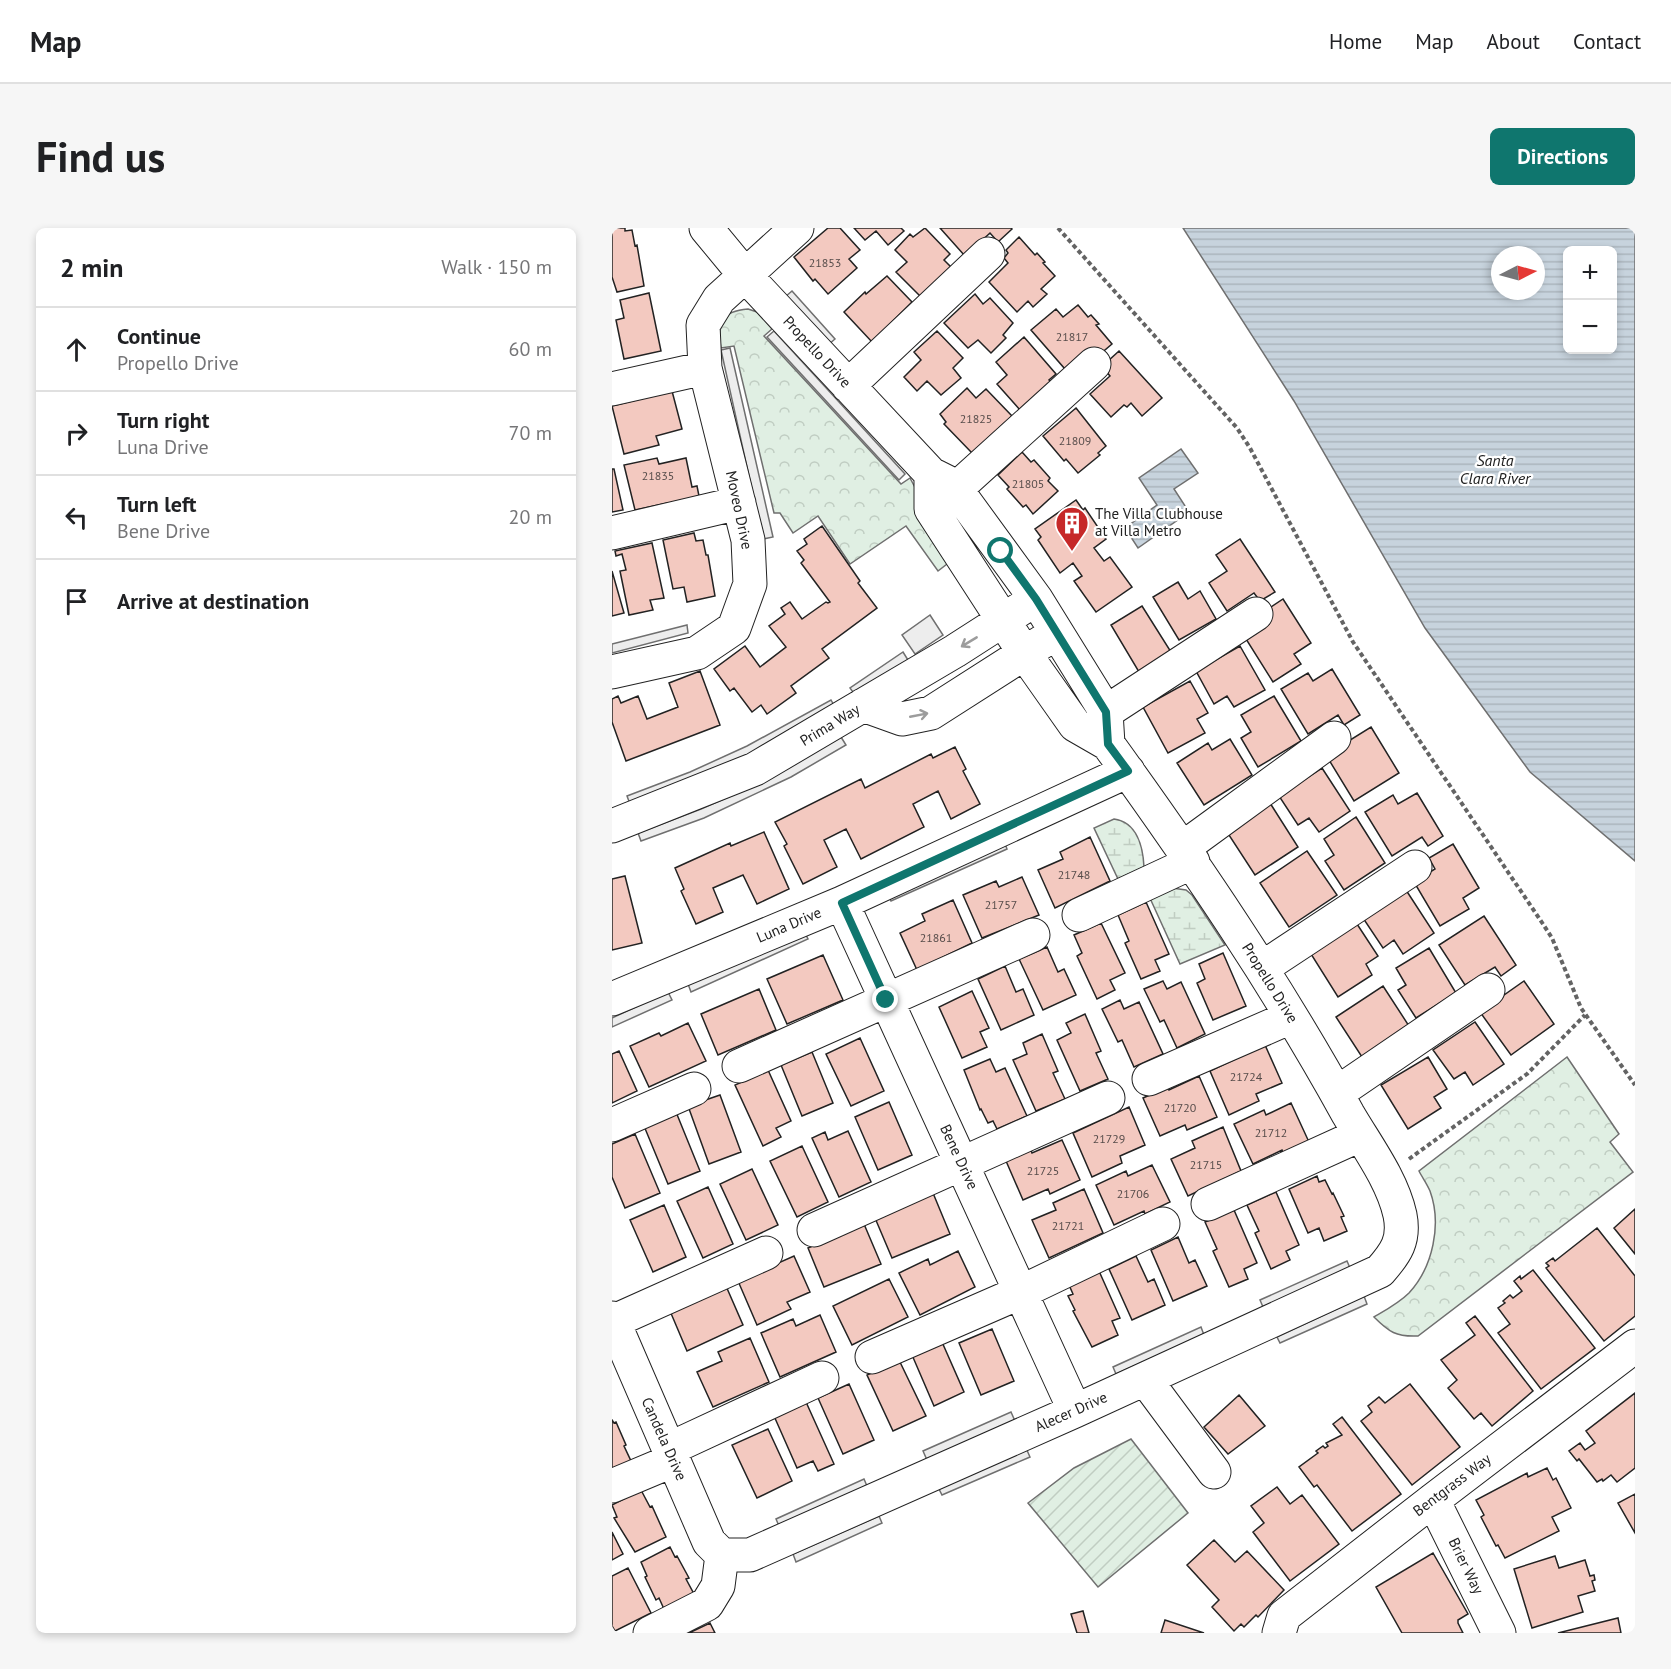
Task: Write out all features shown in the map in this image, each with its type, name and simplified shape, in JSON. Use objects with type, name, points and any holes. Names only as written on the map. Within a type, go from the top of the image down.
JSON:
[{"type":"street","name":"Propello Drive","points":[[705,228],[744,274],[848,386],[943,481],[1036,599],[1057,632],[1128,771],[1188,855],[1262,968],[1337,1093],[1384,1177],[1400,1215],[1402,1238]]},
{"type":"street","name":"Moveo Drive","points":[[612,672],[697,653],[734,628],[750,584],[748,540],[705,368],[703,325],[719,299],[796,228]]},
{"type":"street","points":[[848,386],[988,254]]},
{"type":"street","points":[[943,481],[1094,364]]},
{"type":"street","points":[[612,389],[705,368]]},
{"type":"street","name":"Propello Drive","points":[[943,481],[931,509],[1025,654],[1075,725],[1107,728]]},
{"type":"street","points":[[612,532],[739,503]]},
{"type":"street","name":"Prima Way","points":[[612,826],[755,769],[1004,621],[1036,599]]},
{"type":"street","points":[[1107,728],[1256,614]]},
{"type":"street","points":[[863,705],[902,719],[931,713],[1057,632]]},
{"type":"street","points":[[1079,915],[1188,855],[1334,738]]},
{"type":"street","name":"Luna Drive","points":[[612,999],[842,903],[1128,771]]},
{"type":"street","points":[[1262,968],[1415,867]]},
{"type":"street","name":"Bene Drive","points":[[842,903],[1075,1410]]},
{"type":"street","points":[[739,1066],[1033,935]]},
{"type":"street","points":[[1337,1093],[1488,990]]},
{"type":"street","points":[[1149,1079],[1291,1017]]},
{"type":"street","points":[[612,1125],[694,1089]]},
{"type":"street","points":[[814,1230],[1108,1098]]},
{"type":"street","points":[[1208,1204],[1360,1135]]},
{"type":"street","points":[[872,1357],[1021,1292],[1163,1224]]},
{"type":"street","name":"Alecer Drive","points":[[722,1556],[750,1555],[1145,1379],[1380,1271],[1393,1257],[1402,1238]]},
{"type":"street","points":[[612,1320],[766,1253]]},
{"type":"street","name":"Candela Drive","points":[[612,1320],[709,1542],[722,1556]]},
{"type":"street","name":"Bentgrass Way","points":[[1279,1633],[1284,1616],[1635,1346]]},
{"type":"street","points":[[612,1486],[822,1378]]},
{"type":"street","points":[[1145,1379],[1214,1472]]},
{"type":"street","name":"Brier Way","points":[[1433,1500],[1499,1633]]},
{"type":"street","points":[[650,1633],[707,1604],[718,1586],[722,1556]]},
{"type":"path","points":[[1058,228],[1237,428],[1250,448],[1353,642],[1552,938],[1581,1008],[1635,1085]]},
{"type":"path","points":[[1384,1177],[1527,1074],[1585,1015]]},
{"type":"green space","points":[[748,309],[757,312],[772,329],[764,336],[901,484],[910,478],[947,564],[938,571],[906,526],[850,564],[818,516],[793,533],[780,513],[774,513],[734,346],[721,348],[719,332],[723,320],[732,312]]},
{"type":"green space","points":[[1114,819],[1122,821],[1133,830],[1140,844],[1144,867],[1118,879],[1094,828]]},
{"type":"green space","points":[[1172,888],[1186,890],[1192,895],[1225,945],[1180,964],[1149,896]]},
{"type":"green space","points":[[1567,1057],[1619,1134],[1610,1142],[1633,1172],[1418,1336],[1404,1336],[1389,1330],[1374,1317],[1409,1293],[1424,1271],[1433,1245],[1434,1204],[1419,1171]]},
{"type":"green space","points":[[1131,1439],[1188,1513],[1098,1587],[1028,1503],[1074,1468]]},
{"type":"shaded area","points":[[792,291],[835,339],[828,345],[785,297]]},
{"type":"shaded area","points":[[774,331],[905,474],[899,480],[767,337]]},
{"type":"shaded area","points":[[730,348],[773,537],[763,539],[721,350]]},
{"type":"shaded area","points":[[930,615],[943,635],[915,654],[902,635]]},
{"type":"shaded area","points":[[687,625],[688,633],[612,653],[612,644]]},
{"type":"shaded area","points":[[903,652],[908,660],[855,695],[850,688]]},
{"type":"shaded area","points":[[831,700],[835,707],[751,755],[630,804],[627,796],[690,772],[747,746]]},
{"type":"shaded area","points":[[841,737],[846,745],[791,777],[704,818],[641,841],[638,833],[758,784]]},
{"type":"shaded area","points":[[1004,841],[1007,849],[891,901],[887,893]]},
{"type":"shaded area","points":[[804,931],[808,939],[691,992],[688,984]]},
{"type":"shaded area","points":[[668,992],[672,1000],[612,1027],[612,1018]]},
{"type":"shaded area","points":[[1347,1261],[1350,1268],[1263,1307],[1260,1300]]},
{"type":"shaded area","points":[[1364,1296],[1367,1304],[1280,1343],[1277,1337]]},
{"type":"shaded area","points":[[1201,1327],[1204,1335],[1116,1374],[1113,1367]]},
{"type":"shaded area","points":[[1011,1412],[1015,1421],[927,1460],[923,1451]]},
{"type":"shaded area","points":[[1026,1448],[1030,1457],[942,1495],[938,1487]]},
{"type":"shaded area","points":[[864,1479],[867,1486],[779,1526],[776,1519]]},
{"type":"shaded area","points":[[879,1516],[882,1523],[796,1562],[793,1554]]},
{"type":"water","name":"Santa Clara River","points":[[1183,228],[1635,228],[1635,861],[1530,772],[1425,628],[1294,401]]},
{"type":"water","points":[[1181,449],[1198,473],[1174,489],[1189,512],[1138,548],[1125,528],[1157,505],[1139,478]]},
{"type":"building","points":[[612,228],[632,230],[644,286],[617,292],[612,277]]},
{"type":"building","points":[[828,228],[840,228],[860,250],[849,259],[857,268],[828,294],[815,279],[813,281],[794,257]]},
{"type":"building","points":[[854,228],[901,228],[904,231],[888,245],[876,231],[865,240]]},
{"type":"building","points":[[925,228],[950,254],[944,260],[952,268],[921,297],[896,272],[907,262],[895,250],[910,234],[913,237]]},
{"type":"building","points":[[940,228],[1012,229],[998,242],[990,233],[965,256]]},
{"type":"building","points":[[1019,237],[1035,255],[1037,253],[1055,276],[1041,289],[1047,294],[1033,307],[1028,301],[1017,312],[989,282],[1008,263],[1004,258],[1008,253],[1006,250]]},
{"type":"building","points":[[887,276],[912,302],[872,342],[844,312],[865,292],[866,294]]},
{"type":"building","points":[[649,293],[661,351],[624,359],[616,320],[624,318],[620,300]]},
{"type":"building","points":[[975,294],[983,304],[990,298],[1013,323],[1003,335],[1006,338],[991,353],[978,340],[968,348],[944,323]]},
{"type":"building","points":[[1078,305],[1088,317],[1091,315],[1099,324],[1096,325],[1112,344],[1099,355],[1065,369],[1031,330],[1056,309],[1063,317]]},
{"type":"building","points":[[937,331],[963,358],[953,368],[961,378],[941,395],[927,381],[917,391],[904,377],[921,360],[914,352]]},
{"type":"building","points":[[1024,337],[1056,374],[1049,380],[1052,382],[1020,410],[997,384],[1007,375],[996,362]]},
{"type":"building","points":[[1119,351],[1162,398],[1142,416],[1131,403],[1127,407],[1124,405],[1111,417],[1090,394],[1110,376],[1105,370],[1107,362]]},
{"type":"building","points":[[967,388],[976,398],[986,389],[1012,416],[972,453],[944,424],[946,422],[940,414]]},
{"type":"building","points":[[672,391],[682,429],[656,436],[659,445],[624,454],[612,406]]},
{"type":"building","points":[[1076,408],[1106,446],[1098,453],[1100,455],[1078,473],[1066,459],[1064,461],[1043,436]]},
{"type":"building","points":[[1022,452],[1031,462],[1034,460],[1058,491],[1033,514],[1026,505],[1023,507],[998,475]]},
{"type":"building","points":[[657,458],[659,464],[686,458],[692,487],[697,486],[699,496],[668,505],[667,503],[635,510],[624,465]]},
{"type":"building","points":[[612,469],[614,469],[623,510],[612,512]]},
{"type":"building","name":"The Villa Clubhouse at Villa Metro","points":[[1076,500],[1083,510],[1085,508],[1106,539],[1094,548],[1104,561],[1110,557],[1132,587],[1096,612],[1074,581],[1082,576],[1073,563],[1060,573],[1038,540],[1041,537],[1035,529]]},
{"type":"building","points":[[822,526],[860,581],[858,583],[877,608],[822,649],[829,658],[791,686],[796,693],[767,714],[761,705],[752,712],[734,688],[730,691],[714,669],[745,646],[760,667],[786,647],[769,626],[785,614],[781,608],[790,602],[802,619],[826,602],[830,602],[801,563],[804,560],[797,551],[807,544],[804,539]]},
{"type":"building","points":[[694,533],[696,541],[703,540],[706,555],[708,555],[715,596],[687,602],[684,587],[673,589],[663,540]]},
{"type":"building","points":[[1240,539],[1275,592],[1260,601],[1254,593],[1227,611],[1209,583],[1227,571],[1216,555]]},
{"type":"building","points":[[652,543],[664,598],[650,600],[653,610],[629,615],[620,571],[626,570],[622,554],[616,556],[615,551]]},
{"type":"building","points":[[612,571],[624,613],[612,616]]},
{"type":"building","points":[[1178,582],[1188,599],[1200,591],[1216,619],[1179,640],[1153,597]]},
{"type":"building","points":[[1283,599],[1311,643],[1294,654],[1301,664],[1273,682],[1246,639],[1269,624],[1262,613]]},
{"type":"building","points":[[1142,606],[1171,652],[1139,672],[1111,625]]},
{"type":"building","points":[[1240,646],[1265,690],[1234,707],[1227,696],[1214,704],[1196,671]]},
{"type":"building","points":[[1332,669],[1360,715],[1344,725],[1338,715],[1308,734],[1281,689],[1308,673],[1313,681]]},
{"type":"building","points":[[700,671],[720,725],[626,761],[612,722],[612,699],[618,696],[621,703],[638,696],[647,719],[678,707],[669,683]]},
{"type":"building","points":[[1190,681],[1208,713],[1197,719],[1205,733],[1168,753],[1143,707]]},
{"type":"building","points":[[1274,696],[1301,741],[1258,767],[1241,738],[1251,732],[1241,715]]},
{"type":"building","points":[[1371,727],[1399,773],[1354,801],[1326,755]]},
{"type":"building","points":[[1230,739],[1252,775],[1204,805],[1177,763],[1208,743],[1212,750]]},
{"type":"building","points":[[955,747],[966,769],[963,771],[980,804],[951,819],[938,791],[913,804],[924,827],[861,859],[846,829],[824,840],[837,867],[803,884],[784,846],[787,844],[775,822],[861,779],[865,788],[931,754],[933,758]]},
{"type":"building","points":[[1322,768],[1350,811],[1319,832],[1309,818],[1298,825],[1279,796]]},
{"type":"building","points":[[1417,793],[1443,836],[1428,846],[1422,837],[1392,856],[1365,812],[1393,795],[1398,804]]},
{"type":"building","points":[[1270,803],[1298,847],[1255,875],[1227,832]]},
{"type":"building","points":[[1356,817],[1385,863],[1344,890],[1325,861],[1334,855],[1324,839]]},
{"type":"building","points":[[764,832],[789,889],[757,904],[743,875],[713,888],[723,912],[696,924],[681,891],[684,889],[675,868],[730,843],[731,846]]},
{"type":"building","points":[[1090,837],[1110,881],[1055,908],[1038,870],[1063,859],[1060,852]]},
{"type":"building","points":[[1453,844],[1479,888],[1463,898],[1469,909],[1440,926],[1414,882],[1435,869],[1429,858]]},
{"type":"building","points":[[1307,851],[1337,895],[1289,927],[1260,883]]},
{"type":"building","points":[[625,876],[642,943],[612,950],[612,879]]},
{"type":"building","points":[[1022,877],[1039,915],[982,938],[963,895],[996,881],[999,887]]},
{"type":"building","points":[[1406,890],[1434,933],[1403,954],[1394,940],[1383,948],[1363,918]]},
{"type":"building","points":[[953,900],[972,943],[917,970],[900,933],[925,921],[922,914]]},
{"type":"building","points":[[1146,902],[1169,954],[1155,960],[1160,971],[1141,979],[1125,943],[1129,941],[1118,915]]},
{"type":"building","points":[[1484,916],[1516,965],[1501,976],[1495,967],[1465,985],[1439,945]]},
{"type":"building","points":[[1101,923],[1125,973],[1110,980],[1115,990],[1097,999],[1077,956],[1082,953],[1074,935]]},
{"type":"building","points":[[1357,924],[1378,956],[1366,964],[1372,975],[1338,997],[1311,954]]},
{"type":"building","points":[[1047,947],[1058,972],[1064,969],[1076,995],[1043,1010],[1019,959]]},
{"type":"building","points":[[1429,948],[1456,993],[1416,1018],[1398,990],[1406,985],[1396,968]]},
{"type":"building","points":[[1223,953],[1246,1006],[1213,1020],[1197,983],[1205,979],[1199,964]]},
{"type":"building","points":[[823,955],[843,1000],[787,1024],[767,979]]},
{"type":"building","points":[[1005,966],[1016,992],[1023,989],[1034,1015],[1001,1030],[978,979]]},
{"type":"building","points":[[1163,981],[1167,989],[1181,982],[1205,1034],[1177,1048],[1164,1020],[1160,1022],[1144,989]]},
{"type":"building","points":[[1524,981],[1554,1024],[1511,1055],[1480,1012]]},
{"type":"building","points":[[1383,986],[1409,1026],[1362,1057],[1336,1017]]},
{"type":"building","points":[[759,989],[776,1030],[718,1055],[701,1014]]},
{"type":"building","points":[[972,991],[989,1028],[980,1032],[987,1047],[962,1058],[939,1007]]},
{"type":"building","points":[[1120,1000],[1124,1009],[1139,1002],[1163,1054],[1134,1067],[1122,1040],[1118,1042],[1102,1009]]},
{"type":"building","points":[[1085,1014],[1101,1051],[1096,1053],[1108,1079],[1080,1091],[1057,1040],[1071,1033],[1066,1023]]},
{"type":"building","points":[[1475,1022],[1504,1064],[1473,1085],[1465,1072],[1454,1079],[1433,1050]]},
{"type":"building","points":[[688,1023],[706,1061],[649,1087],[630,1046],[659,1033],[661,1036]]},
{"type":"building","points":[[1042,1034],[1058,1071],[1053,1073],[1065,1099],[1036,1111],[1013,1060],[1027,1054],[1023,1043]]},
{"type":"building","points":[[860,1038],[884,1091],[851,1106],[826,1054]]},
{"type":"building","points":[[1265,1045],[1282,1083],[1256,1094],[1259,1101],[1229,1115],[1210,1071]]},
{"type":"building","points":[[619,1051],[637,1091],[612,1103],[612,1054]]},
{"type":"building","points":[[812,1052],[833,1103],[802,1116],[781,1065]]},
{"type":"building","points":[[1428,1057],[1447,1089],[1434,1097],[1441,1108],[1408,1129],[1381,1085]]},
{"type":"building","points":[[990,1059],[996,1072],[1005,1068],[1027,1116],[997,1129],[993,1121],[988,1123],[980,1110],[964,1070]]},
{"type":"building","points":[[768,1070],[791,1121],[776,1128],[781,1137],[763,1146],[735,1085]]},
{"type":"building","points":[[1199,1076],[1217,1117],[1187,1130],[1185,1125],[1160,1136],[1143,1098],[1168,1087],[1169,1090]]},
{"type":"building","points":[[720,1095],[741,1152],[709,1164],[688,1106]]},
{"type":"building","points":[[889,1102],[912,1155],[878,1170],[855,1117]]},
{"type":"building","points":[[1291,1103],[1309,1142],[1283,1153],[1282,1150],[1253,1164],[1234,1124],[1264,1110],[1266,1115]]},
{"type":"building","points":[[1129,1107],[1145,1145],[1120,1156],[1122,1163],[1092,1177],[1073,1133]]},
{"type":"building","points":[[676,1112],[700,1171],[668,1184],[644,1126]]},
{"type":"building","points":[[1223,1127],[1241,1171],[1188,1196],[1171,1159],[1195,1148],[1192,1141]]},
{"type":"building","points":[[848,1131],[871,1182],[839,1197],[812,1138],[825,1132],[828,1140]]},
{"type":"building","points":[[635,1134],[660,1193],[625,1208],[612,1177],[612,1144]]},
{"type":"building","points":[[1062,1140],[1080,1180],[1050,1194],[1048,1189],[1023,1200],[1006,1161]]},
{"type":"building","points":[[802,1146],[828,1202],[797,1217],[770,1161]]},
{"type":"building","points":[[1152,1165],[1170,1202],[1114,1225],[1096,1185],[1126,1171],[1128,1176]]},
{"type":"building","points":[[752,1169],[778,1225],[746,1240],[720,1184]]},
{"type":"building","points":[[1317,1176],[1319,1182],[1325,1180],[1333,1193],[1344,1216],[1341,1217],[1347,1231],[1324,1241],[1319,1228],[1308,1233],[1289,1189]]},
{"type":"building","points":[[708,1187],[733,1244],[703,1258],[677,1201]]},
{"type":"building","points":[[1084,1189],[1103,1233],[1049,1258],[1032,1220],[1056,1210],[1053,1203]]},
{"type":"building","points":[[1276,1192],[1299,1245],[1286,1251],[1290,1260],[1271,1269],[1255,1233],[1259,1231],[1247,1205]]},
{"type":"building","points":[[933,1193],[950,1234],[892,1258],[875,1218]]},
{"type":"building","points":[[664,1205],[686,1257],[653,1272],[630,1220]]},
{"type":"building","points":[[1635,1209],[1635,1254],[1614,1228]]},
{"type":"building","points":[[1234,1210],[1257,1263],[1244,1269],[1248,1279],[1229,1287],[1213,1251],[1217,1249],[1205,1222]]},
{"type":"building","points":[[864,1224],[881,1264],[824,1287],[808,1248]]},
{"type":"building","points":[[1597,1228],[1635,1276],[1635,1316],[1604,1341],[1546,1268],[1549,1266],[1546,1263],[1553,1258],[1555,1261]]},
{"type":"building","points":[[1178,1237],[1189,1263],[1195,1260],[1207,1286],[1173,1301],[1151,1250]]},
{"type":"building","points":[[958,1251],[975,1287],[920,1315],[899,1273],[928,1259],[930,1265]]},
{"type":"building","points":[[794,1256],[810,1292],[787,1302],[791,1309],[757,1325],[738,1281]]},
{"type":"building","points":[[1136,1256],[1148,1282],[1154,1279],[1165,1305],[1132,1320],[1109,1269]]},
{"type":"building","points":[[1533,1270],[1595,1348],[1541,1389],[1498,1333],[1510,1324],[1498,1308],[1510,1295],[1513,1298],[1522,1291],[1514,1281]]},
{"type":"building","points":[[1099,1271],[1120,1318],[1112,1321],[1118,1335],[1092,1347],[1073,1311],[1075,1310],[1068,1296],[1073,1294],[1069,1285]]},
{"type":"building","points":[[889,1279],[908,1317],[852,1345],[833,1306]]},
{"type":"building","points":[[726,1286],[743,1325],[687,1351],[670,1311]]},
{"type":"building","points":[[820,1315],[836,1352],[780,1377],[761,1333],[793,1319],[796,1326]]},
{"type":"building","points":[[1475,1316],[1533,1391],[1492,1426],[1481,1413],[1474,1419],[1448,1388],[1457,1380],[1441,1360],[1475,1335],[1466,1323]]},
{"type":"building","points":[[992,1329],[1014,1381],[981,1395],[959,1343]]},
{"type":"building","points":[[750,1338],[769,1382],[713,1407],[697,1372],[722,1361],[718,1352]]},
{"type":"building","points":[[942,1342],[964,1392],[934,1406],[912,1355]]},
{"type":"building","points":[[899,1360],[926,1416],[893,1431],[867,1375]]},
{"type":"building","points":[[849,1384],[874,1440],[843,1454],[818,1398]]},
{"type":"building","points":[[1410,1384],[1460,1447],[1412,1485],[1361,1421],[1372,1412],[1368,1406],[1379,1397],[1385,1403]]},
{"type":"building","points":[[1635,1393],[1635,1468],[1617,1482],[1611,1475],[1597,1482],[1579,1459],[1577,1461],[1569,1451],[1580,1443],[1585,1450],[1595,1443],[1586,1431]]},
{"type":"building","points":[[1239,1395],[1265,1426],[1228,1454],[1204,1427]]},
{"type":"building","points":[[806,1402],[834,1464],[818,1471],[813,1461],[797,1468],[774,1416]]},
{"type":"building","points":[[1342,1417],[1401,1494],[1352,1531],[1317,1485],[1314,1487],[1299,1467],[1318,1453],[1316,1451],[1323,1446],[1325,1448],[1328,1446],[1326,1443],[1342,1435],[1333,1424]]},
{"type":"building","points":[[612,1420],[616,1422],[631,1461],[612,1470]]},
{"type":"building","points":[[768,1429],[792,1481],[757,1498],[732,1445]]},
{"type":"building","points":[[1547,1468],[1553,1480],[1556,1478],[1571,1508],[1552,1517],[1559,1531],[1505,1558],[1481,1517],[1484,1515],[1476,1500],[1527,1473],[1528,1477]]},
{"type":"building","points":[[1277,1487],[1290,1504],[1302,1495],[1339,1544],[1290,1581],[1253,1532],[1264,1523],[1251,1506]]},
{"type":"building","points":[[641,1490],[650,1507],[652,1506],[666,1537],[635,1552],[614,1518],[617,1517],[612,1505]]},
{"type":"building","points":[[1635,1494],[1635,1533],[1618,1503]]},
{"type":"building","points":[[612,1532],[623,1554],[612,1560]]},
{"type":"building","points":[[1214,1540],[1235,1562],[1247,1551],[1284,1590],[1258,1617],[1256,1615],[1244,1627],[1241,1624],[1234,1631],[1212,1607],[1219,1600],[1187,1565]]},
{"type":"building","points":[[670,1547],[689,1578],[686,1579],[694,1594],[664,1609],[659,1598],[656,1600],[641,1562]]},
{"type":"building","points":[[1433,1553],[1468,1614],[1458,1620],[1463,1633],[1402,1633],[1376,1587]]},
{"type":"building","points":[[1555,1556],[1559,1568],[1585,1560],[1590,1576],[1594,1575],[1595,1580],[1592,1581],[1595,1591],[1578,1596],[1583,1612],[1532,1628],[1514,1569]]},
{"type":"building","points":[[628,1568],[651,1613],[615,1631],[612,1626],[612,1576]]},
{"type":"building","points":[[1083,1611],[1089,1633],[1077,1633],[1071,1614]]},
{"type":"building","points":[[1618,1618],[1621,1633],[1558,1633]]},
{"type":"building","points":[[1165,1620],[1204,1633],[1161,1633]]},
{"type":"building","points":[[710,1623],[715,1633],[689,1633]]},
{"type":"place","name":"The Villa Clubhouse at Villa Metro","points":[[1072,552]]},
{"type":"route","points":[[886,1000],[842,903],[1128,771],[1108,744],[1106,712],[1036,599],[1001,551]]}]
